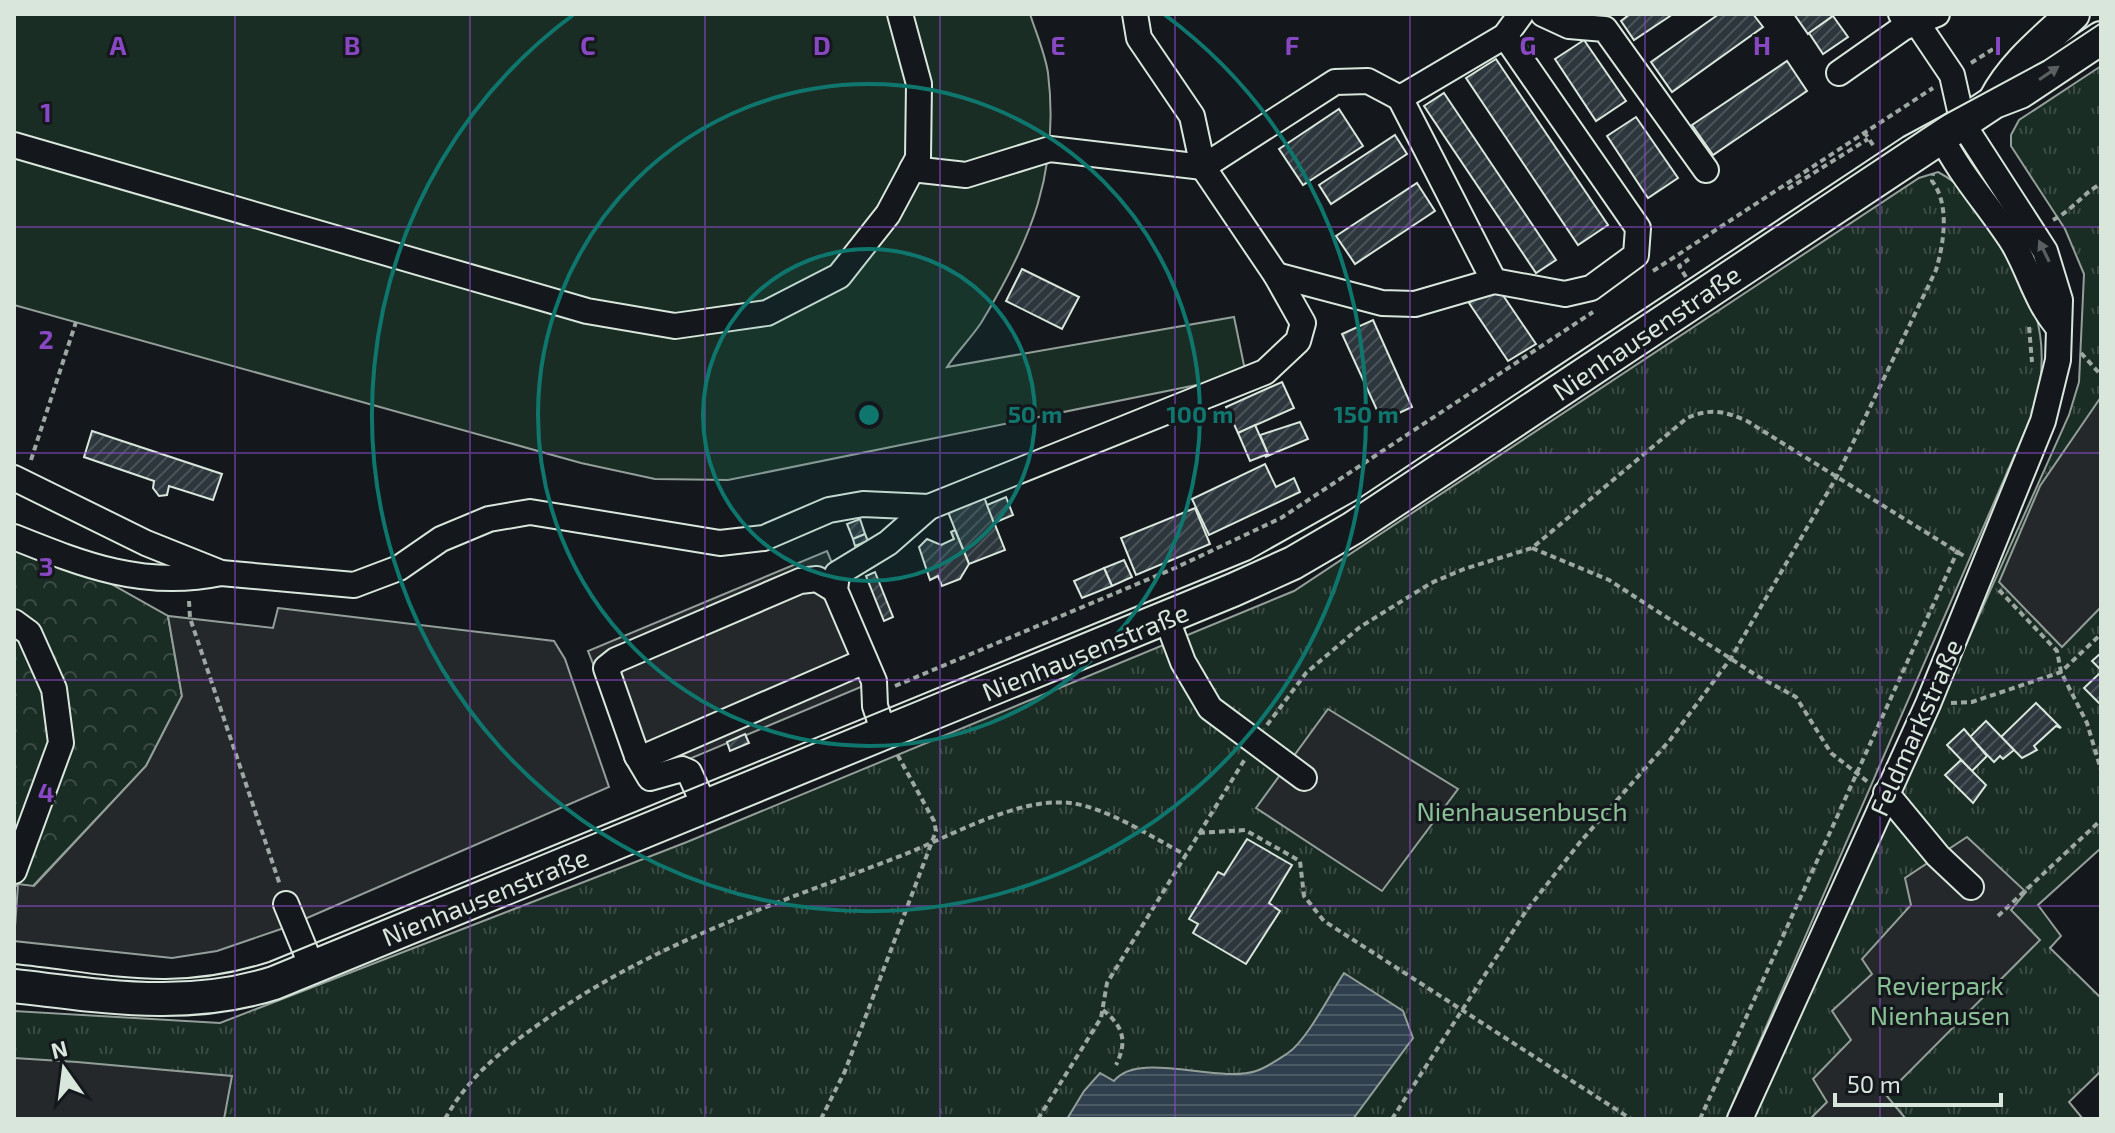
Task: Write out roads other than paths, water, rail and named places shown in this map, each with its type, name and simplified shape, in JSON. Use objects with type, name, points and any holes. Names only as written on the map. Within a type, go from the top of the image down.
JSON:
[{"type":"main road","points":[[1994,102],[2004,83],[2073,14]]},
{"type":"main road","points":[[1952,131],[1994,102],[2020,92],[2101,38]]},
{"type":"main road","name":"Nienhausenstraße","points":[[14,986],[158,1001],[233,996],[312,967],[705,807],[1293,563],[1353,528],[1952,131]]},
{"type":"street","points":[[14,145],[587,311],[675,326],[767,313],[839,276],[888,214],[918,158],[919,84],[900,14]]},
{"type":"street","points":[[884,733],[874,694],[874,681],[835,590],[837,574],[888,543],[929,507],[1265,372],[1298,341],[1303,323],[1276,275],[1203,167],[1192,116],[1139,38],[1135,14]]},
{"type":"street","points":[[1400,98],[1505,36],[1521,14]]},
{"type":"street","points":[[1543,14],[1569,26],[1605,29],[1706,170]]},
{"type":"street","points":[[1839,73],[1918,17],[1952,75],[1953,161],[2024,261],[2042,308],[2057,326]]},
{"type":"street","points":[[1276,275],[1382,303],[1415,304],[1494,281],[1565,294],[1591,288],[1636,255],[1638,228],[1505,36]]},
{"type":"street","points":[[912,169],[966,175],[1050,149],[1203,167],[1335,82],[1368,81],[1400,98],[1494,281]]},
{"type":"street","name":"Feldmarkstraße","points":[[1740,1119],[1928,704],[2043,421],[2058,360],[2060,300],[2054,273],[2033,231],[1952,131]]},
{"type":"street","points":[[14,478],[146,543],[221,573],[354,585],[399,568],[441,539],[489,519],[530,512],[720,543],[764,538],[841,508],[863,504],[929,507]]},
{"type":"street","points":[[14,537],[99,571],[188,580],[221,573]]},
{"type":"street","points":[[705,807],[689,772],[682,769],[650,778],[637,756],[606,668],[616,660],[800,581],[817,579],[835,590]]},
{"type":"street","points":[[1166,617],[1183,662],[1210,708],[1304,778]]},
{"type":"street","points":[[14,622],[29,633],[54,689],[61,743],[14,871]]},
{"type":"street","points":[[637,756],[644,757],[865,661]]},
{"type":"street","points":[[1886,793],[1938,856],[1971,887]]},
{"type":"street","points":[[286,904],[312,967]]},
{"type":"water","points":[[1344,973],[1403,1011],[1413,1038],[1353,1119],[1067,1119],[1084,1091],[1100,1073],[1114,1081],[1125,1072],[1141,1068],[1240,1074],[1268,1066],[1303,1038]]},
{"type":"tram line","points":[[14,964],[112,976],[171,979],[202,977],[269,962],[1250,560],[1355,501],[1903,137],[2044,61],[2101,23]]},
{"type":"park label","name":"Nienhausenbusch","points":[[1522,810]]},
{"type":"park label","name":"Revierpark Nienhausen","points":[[1940,999]]}]
